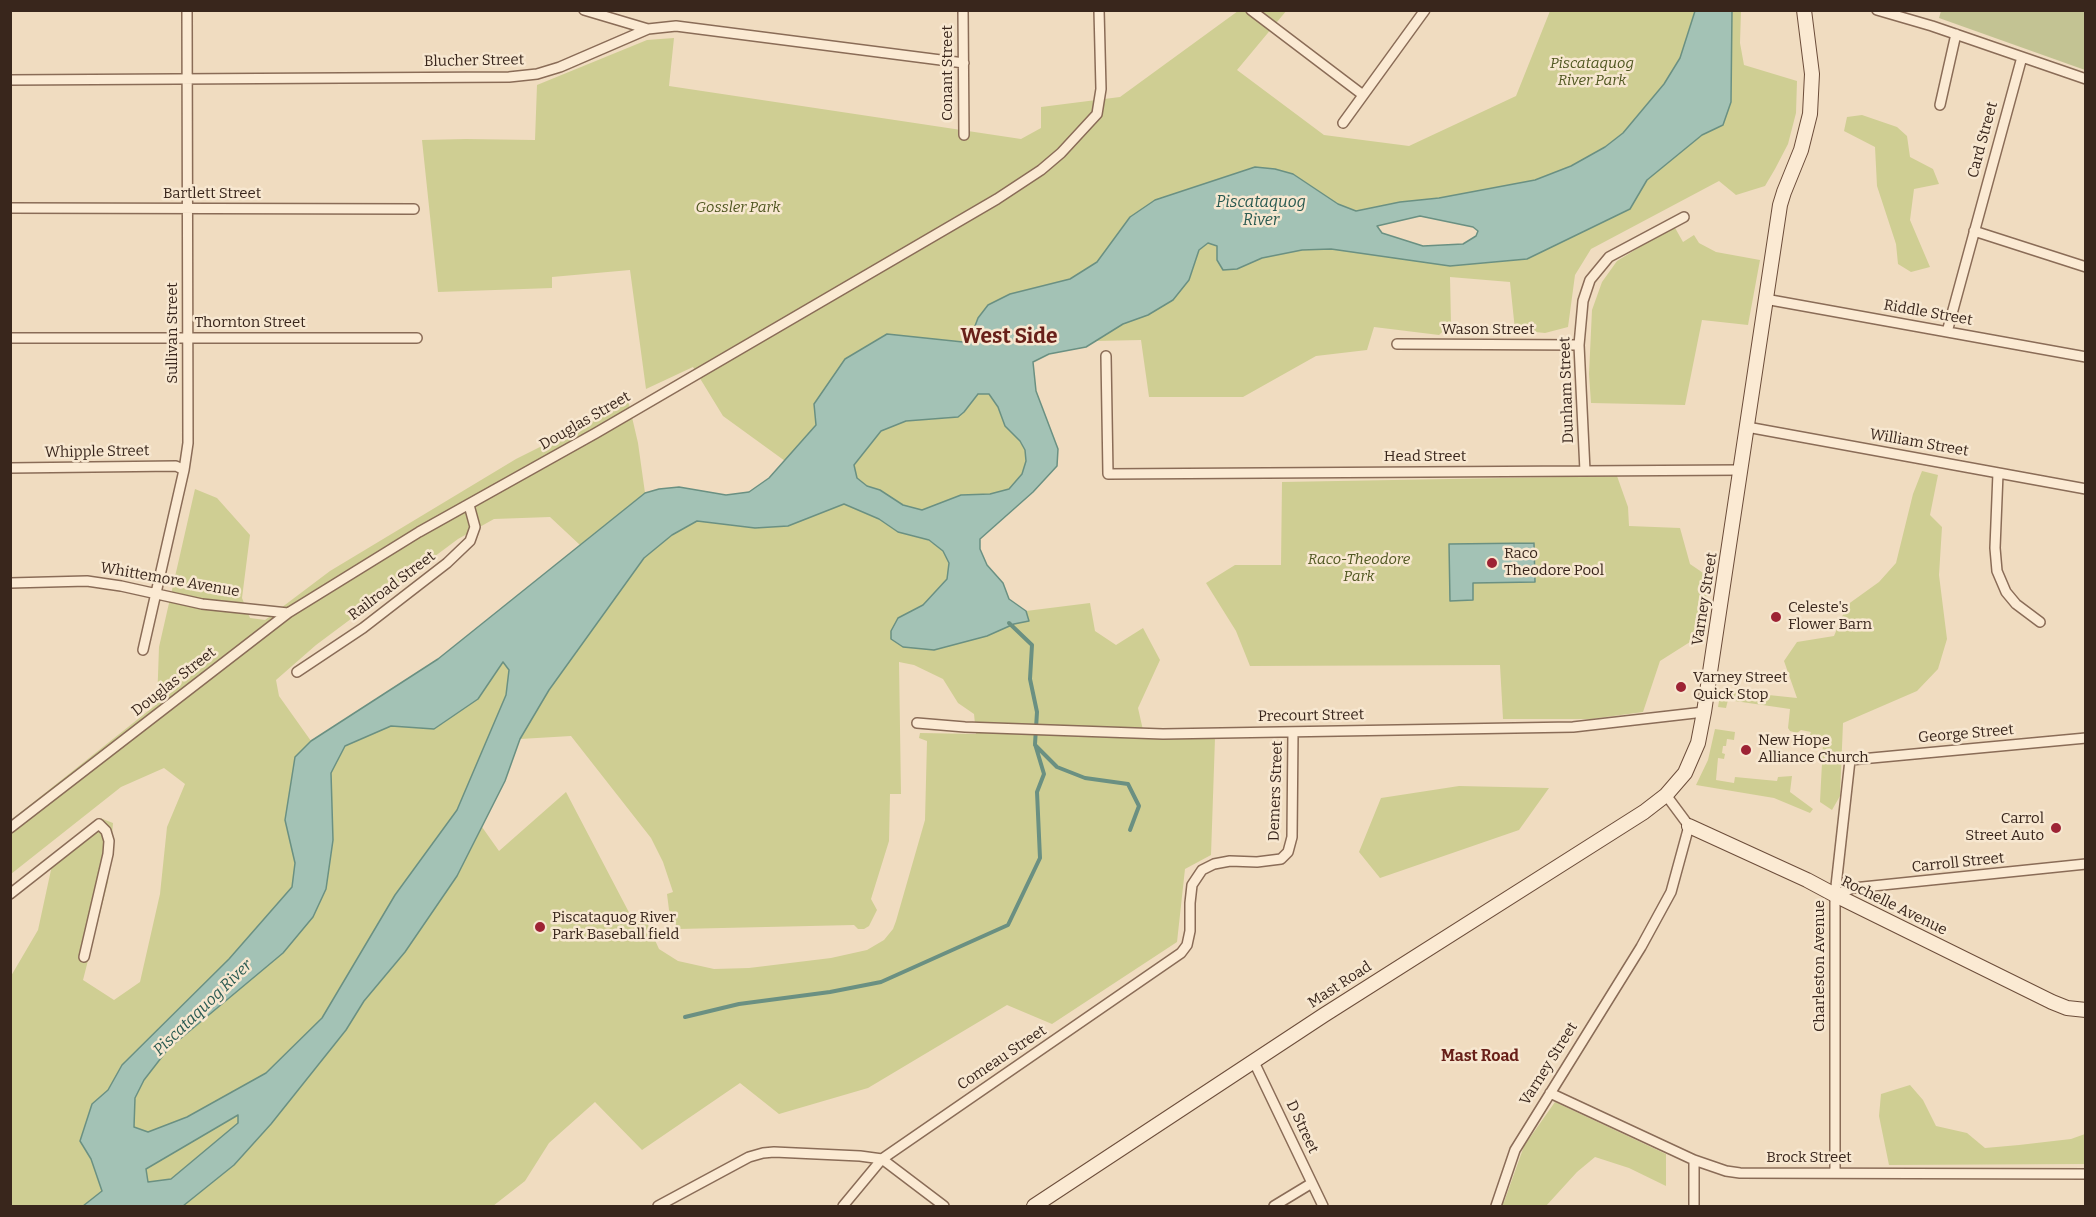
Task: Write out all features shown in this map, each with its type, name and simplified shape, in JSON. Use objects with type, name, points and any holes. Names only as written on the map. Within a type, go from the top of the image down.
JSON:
[{"type":"main road","name":"Varney Street","points":[[1666,795],[1685,773],[1698,743],[1780,205],[1801,150],[1811,104],[1812,74],[1804,10]]},
{"type":"main road","name":"Mast Road","points":[[1034,1206],[1482,913],[1644,812],[1666,795]]},
{"type":"main road","name":"Rochelle Avenue","points":[[1689,826],[1807,880],[2052,1002],[2067,1008],[2085,1010]]},
{"type":"street","name":"Sullivan Street","points":[[143,650],[184,470],[188,443],[187,10]]},
{"type":"street","points":[[584,10],[648,29]]},
{"type":"street","name":"Conant Street","points":[[963,10],[964,135]]},
{"type":"street","name":"Douglas Street","points":[[10,828],[288,613],[419,532],[868,274],[1012,190],[1041,170],[1061,153],[1097,114],[1101,89],[1099,10]]},
{"type":"street","points":[[1251,10],[1363,95]]},
{"type":"street","points":[[1343,123],[1425,10]]},
{"type":"street","points":[[1877,10],[1956,34],[2085,79]]},
{"type":"street","name":"Blucher Street","points":[[10,80],[509,78],[537,74],[560,67],[648,29],[676,26],[963,63]]},
{"type":"street","points":[[1940,105],[1956,34]]},
{"type":"street","name":"Card Street","points":[[1947,332],[2022,57]]},
{"type":"street","name":"Bartlett Street","points":[[10,208],[414,209]]},
{"type":"street","name":"Dunham Street","points":[[1585,471],[1579,345],[1583,302],[1590,280],[1609,257],[1684,217]]},
{"type":"street","points":[[1974,231],[2085,267]]},
{"type":"street","name":"Riddle Street","points":[[1766,299],[2085,357]]},
{"type":"street","name":"Thornton Street","points":[[10,338],[417,338]]},
{"type":"street","name":"Wason Street","points":[[1397,344],[1579,345]]},
{"type":"street","name":"Head Street","points":[[1106,356],[1108,474],[1741,470]]},
{"type":"street","name":"William Street","points":[[1747,427],[2085,489]]},
{"type":"street","name":"Whipple Street","points":[[10,468],[176,466],[184,470]]},
{"type":"street","points":[[1998,473],[1995,548],[1997,570],[2006,592],[2016,604],[2040,622]]},
{"type":"street","name":"Railroad Street","points":[[297,672],[363,628],[470,541],[476,527],[469,505]]},
{"type":"street","name":"Whittemore Avenue","points":[[10,583],[87,581],[202,604],[288,613]]},
{"type":"street","name":"Precourt Street","points":[[918,723],[1022,730],[1163,734],[1573,727],[1704,712]]},
{"type":"street","name":"Demers Street","points":[[1187,945],[1190,931],[1192,885],[1202,870],[1214,864],[1230,861],[1257,862],[1281,859],[1288,852],[1292,837],[1293,732]]},
{"type":"street","name":"George Street","points":[[1850,760],[2085,738]]},
{"type":"street","name":"Charleston Avenue","points":[[1835,1173],[1834,895],[1850,760]]},
{"type":"street","points":[[1666,795],[1689,826]]},
{"type":"street","points":[[10,894],[99,824],[106,831],[109,841],[108,854],[84,957]]},
{"type":"street","name":"Varney Street","points":[[1496,1206],[1515,1150],[1665,907],[1676,877],[1689,826]]},
{"type":"street","name":"Carroll Street","points":[[1834,895],[1853,888],[2085,864]]},
{"type":"street","name":"Comeau Street","points":[[843,1206],[882,1159],[1171,961],[1187,945]]},
{"type":"street","name":"D Street","points":[[1254,1062],[1323,1206]]},
{"type":"street","name":"Brock Street","points":[[1550,1093],[1694,1160],[1726,1172],[2085,1174]]},
{"type":"street","points":[[658,1206],[749,1157],[774,1152],[882,1159],[944,1206]]},
{"type":"street","points":[[1694,1160],[1694,1206]]},
{"type":"street","points":[[1274,1206],[1312,1183]]},
{"type":"green space","points":[[1287,10],[1237,70],[1324,135],[1409,146],[1516,96],[1550,11],[1695,11],[1680,58],[1664,84],[1623,133],[1605,147],[1571,166],[1535,180],[1355,211],[1338,204],[1293,174],[1130,217],[1097,262],[1070,279],[1010,294],[978,318],[972,334],[963,342],[925,338],[814,404],[816,425],[785,461],[723,416],[693,367],[646,389],[630,270],[552,277],[552,288],[438,292],[422,140],[535,140],[537,85],[647,40],[674,38],[669,86],[1021,139],[1041,128],[1041,107],[1120,97],[1238,11]]},
{"type":"green space","points":[[1732,11],[1741,11],[1740,43],[1744,65],[1797,81],[1796,113],[1788,144],[1765,186],[1736,195],[1719,181],[1591,249],[1575,275],[1568,327],[1545,333],[1515,330],[1510,282],[1450,277],[1451,324],[1439,335],[1374,327],[1367,350],[1316,356],[1243,397],[1149,397],[1141,340],[1095,341],[1123,324],[1148,315],[1189,280],[1199,250],[1208,243],[1217,246],[1217,260],[1237,269],[1262,258],[1302,250],[1331,249],[1450,266],[1527,259],[1630,209],[1647,180],[1702,135],[1723,125],[1731,102]]},
{"type":"green space","points":[[1941,11],[2085,11],[2085,70],[1939,18]]},
{"type":"green space","points":[[1862,115],[1897,127],[1907,136],[1910,157],[1933,169],[1939,184],[1914,189],[1910,220],[1930,267],[1911,272],[1898,264],[1896,244],[1877,186],[1875,147],[1844,131],[1847,117]]},
{"type":"green space","points":[[1674,226],[1683,242],[1694,235],[1699,243],[1716,252],[1760,260],[1748,325],[1702,320],[1685,405],[1591,403],[1589,374],[1592,310],[1602,282],[1617,261]]},
{"type":"green space","points":[[978,394],[989,394],[998,407],[1005,426],[1020,441],[1025,450],[1026,461],[1022,474],[1009,489],[990,494],[961,495],[922,510],[903,505],[880,490],[867,486],[857,478],[854,465],[881,431],[906,421],[950,418],[964,412]]},
{"type":"green space","points":[[628,400],[638,443],[645,493],[580,545],[550,517],[494,519],[458,539],[316,645],[276,680],[279,696],[311,741],[295,757],[285,820],[295,863],[292,887],[229,959],[122,1065],[108,1090],[92,1104],[80,1141],[91,1159],[102,1191],[83,1206],[11,1206],[11,976],[38,930],[54,856],[100,818],[113,823],[108,882],[83,980],[114,1000],[140,982],[160,894],[167,827],[185,784],[164,768],[121,787],[11,874],[11,820],[157,704],[159,647],[195,489],[217,498],[250,535],[242,598],[250,618],[265,620],[330,571],[516,459],[594,420]]},
{"type":"green space","points":[[1922,471],[1938,475],[1930,515],[1942,527],[1939,575],[1947,639],[1938,669],[1917,691],[1843,723],[1840,796],[1832,810],[1820,802],[1823,743],[1809,737],[1811,732],[1790,731],[1788,728],[1790,709],[1728,700],[1726,708],[1718,707],[1721,690],[1797,698],[1784,661],[1797,642],[1834,636],[1847,605],[1879,582],[1896,563],[1913,494]]},
{"type":"green space","name":"Raco-Theodore Park","points":[[1617,476],[1628,507],[1629,526],[1680,528],[1690,564],[1709,577],[1701,635],[1660,661],[1643,712],[1591,719],[1503,719],[1500,665],[1250,666],[1236,631],[1206,583],[1235,565],[1281,565],[1282,482]]},
{"type":"green space","points":[[844,504],[879,519],[898,532],[928,540],[943,551],[949,563],[947,579],[923,605],[898,618],[987,636],[1014,624],[1028,621],[1026,611],[1090,603],[1095,631],[1116,645],[1143,628],[1160,660],[1138,708],[1145,739],[1215,738],[1211,855],[1185,869],[1177,942],[1052,1024],[1007,1005],[868,1088],[779,1114],[740,1083],[642,1150],[595,1102],[549,1143],[525,1181],[493,1206],[183,1206],[234,1165],[271,1124],[346,1030],[364,1001],[405,952],[457,876],[482,827],[499,851],[566,792],[634,922],[644,916],[659,949],[678,961],[714,969],[749,968],[831,958],[867,950],[884,940],[896,921],[925,820],[927,741],[919,738],[920,733],[976,734],[974,714],[958,703],[943,679],[914,665],[899,662],[901,794],[890,794],[889,841],[871,899],[877,910],[869,926],[864,929],[858,929],[854,925],[678,929],[669,910],[667,894],[673,892],[663,862],[651,838],[571,736],[520,739],[549,690],[644,558],[672,535],[697,521],[755,528],[788,526]]},
{"type":"green space","points":[[503,662],[509,670],[506,695],[457,810],[395,895],[322,1018],[266,1073],[187,1117],[148,1132],[134,1127],[135,1099],[144,1080],[168,1049],[283,953],[333,840],[331,773],[345,746],[391,726],[434,729],[478,699]]},
{"type":"green space","points":[[1715,729],[1735,732],[1734,740],[1727,739],[1726,746],[1723,746],[1724,759],[1718,758],[1716,780],[1734,783],[1735,777],[1777,781],[1778,777],[1792,776],[1790,792],[1813,809],[1810,813],[1774,798],[1696,785],[1708,760]]},
{"type":"green space","points":[[1459,786],[1549,788],[1519,830],[1380,878],[1359,852],[1381,798]]},
{"type":"green space","points":[[1910,1085],[1923,1100],[1936,1126],[1967,1133],[1985,1148],[2071,1139],[2085,1134],[2085,1164],[1889,1165],[1879,1116],[1881,1094]]},
{"type":"green space","points":[[1555,1102],[1666,1154],[1666,1186],[1629,1168],[1595,1157],[1577,1172],[1546,1206],[1489,1206],[1504,1202],[1524,1146]]},
{"type":"green space","points":[[238,1114],[238,1123],[171,1179],[148,1182],[146,1169]]},
{"type":"water","name":"Piscataquog River","points":[[1695,11],[1732,11],[1731,102],[1723,125],[1702,135],[1647,180],[1630,209],[1527,259],[1450,266],[1331,249],[1302,250],[1262,258],[1237,269],[1223,270],[1217,260],[1217,246],[1208,243],[1199,250],[1189,280],[1173,300],[1148,315],[1123,324],[1086,347],[1049,354],[1033,362],[1036,391],[1058,449],[1057,466],[1033,492],[980,539],[980,549],[987,565],[1003,583],[1009,599],[1026,611],[1029,621],[1014,624],[987,636],[934,650],[903,647],[891,639],[891,631],[898,618],[923,605],[947,579],[949,563],[943,551],[929,540],[898,532],[879,519],[844,504],[788,526],[755,528],[697,521],[672,535],[644,558],[549,690],[520,739],[505,781],[457,876],[405,952],[364,1001],[346,1030],[271,1124],[234,1165],[183,1206],[83,1206],[102,1191],[91,1159],[80,1141],[92,1104],[108,1090],[122,1065],[229,959],[292,887],[295,863],[285,820],[295,757],[311,741],[438,659],[645,493],[679,487],[726,495],[749,492],[769,478],[816,425],[814,404],[845,359],[887,334],[963,342],[972,334],[978,318],[988,305],[1010,294],[1070,279],[1097,262],[1130,217],[1155,200],[1255,167],[1293,174],[1338,204],[1356,211],[1535,180],[1571,166],[1605,147],[1623,133],[1664,84],[1680,58]],"holes":[[[1420,216],[1473,227],[1478,231],[1476,236],[1463,244],[1423,246],[1382,233],[1377,226]],[[978,394],[989,394],[998,407],[1005,426],[1020,441],[1025,450],[1026,461],[1022,474],[1009,489],[990,494],[961,495],[922,510],[903,505],[880,490],[867,486],[857,478],[854,465],[881,431],[906,421],[958,417]],[[503,662],[509,670],[506,695],[457,810],[395,895],[322,1018],[266,1073],[187,1117],[148,1132],[134,1127],[135,1098],[144,1080],[168,1049],[283,953],[313,917],[326,889],[333,840],[331,773],[345,746],[391,726],[434,729],[478,699]],[[238,1115],[238,1123],[171,1179],[148,1182],[146,1169]]]},
{"type":"water","name":"Raco Theodore Pool","points":[[1534,543],[1535,582],[1473,583],[1473,600],[1450,601],[1449,544]]},
{"type":"waterway","points":[[685,1017],[739,1004],[830,992],[881,982],[1008,925],[1040,858],[1037,792],[1044,774],[1035,744],[1037,712],[1030,679],[1032,645],[1009,623]]},
{"type":"waterway","points":[[1035,745],[1057,767],[1085,778],[1128,784],[1139,806],[1130,830]]},
{"type":"place","name":"Raco Theodore Pool","points":[[1492,563]]},
{"type":"place","name":"Celeste's Flower Barn","points":[[1776,617]]},
{"type":"place","name":"Varney Street Quick Stop","points":[[1681,687]]},
{"type":"place","name":"New Hope Alliance Church","points":[[1746,750]]},
{"type":"place","name":"Carrol Street Auto","points":[[2056,828]]},
{"type":"place","name":"Piscataquog River Park Baseball field","points":[[540,927]]},
{"type":"district","name":"West Side","points":[[1009,337]]},
{"type":"district","name":"Mast Road","points":[[1480,1057]]},
{"type":"park label","name":"Piscataquog River Park","points":[[1592,72]]},
{"type":"park label","name":"Gossler Park","points":[[738,208]]}]
